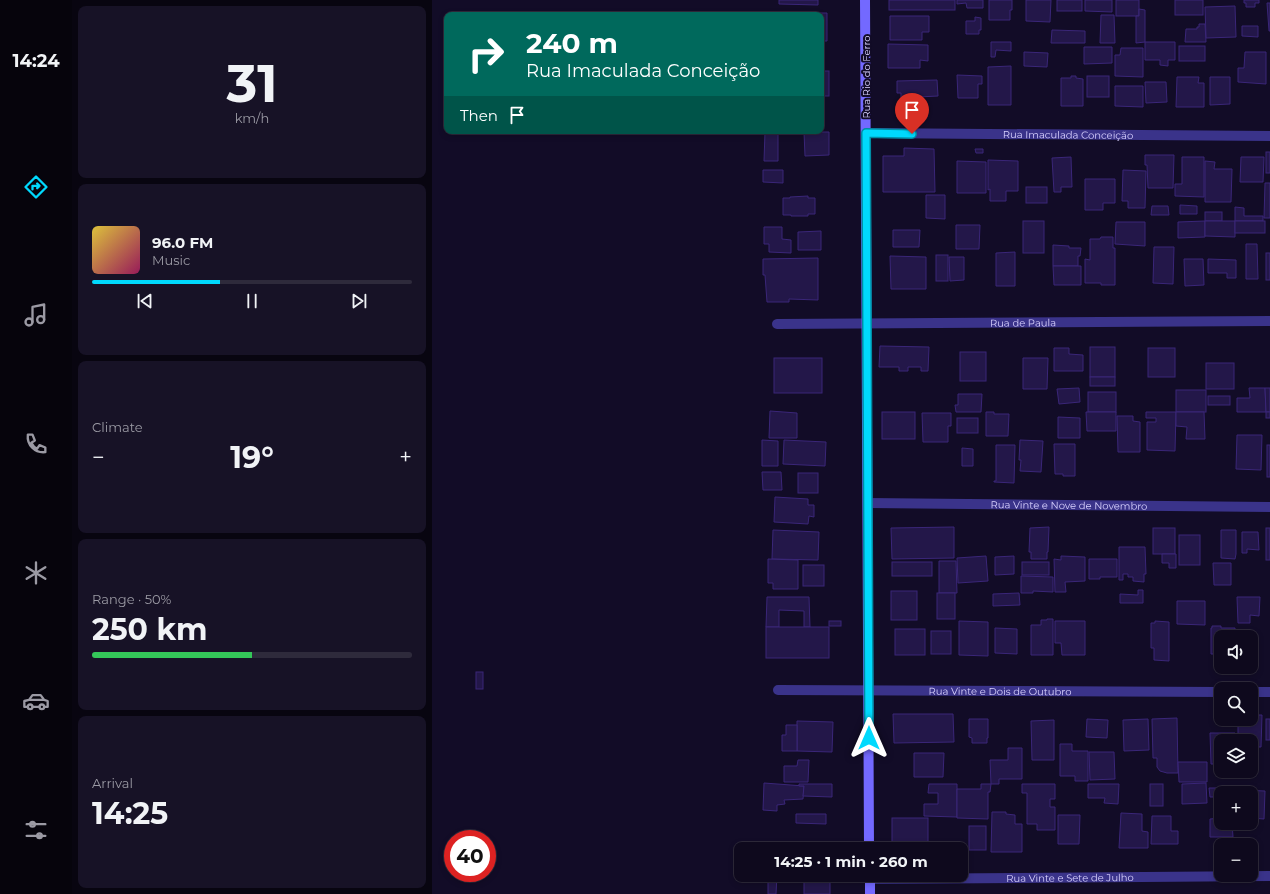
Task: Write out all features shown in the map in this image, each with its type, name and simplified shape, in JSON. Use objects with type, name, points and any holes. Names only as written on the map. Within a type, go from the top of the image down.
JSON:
[{"type":"street","name":"Rua Rio do Ferro","points":[[865,0],[869,842]]},
{"type":"street","name":"Rua Imaculada Conceição","points":[[866,133],[1270,136]]},
{"type":"street","name":"Rua de Paula","points":[[777,324],[1270,320]]},
{"type":"street","name":"Rua Vinte e Nove de Novembro","points":[[868,504],[1270,507]]},
{"type":"street","name":"Rua Vinte e Dois de Outubro","points":[[778,690],[1214,692]]},
{"type":"street","points":[[1258,692],[1270,692]]},
{"type":"street","name":"Rua Vinte e Sete de Julho","points":[[968,877],[1270,876]]},
{"type":"street","points":[[870,882],[870,894]]},
{"type":"building","points":[[779,0],[818,0],[818,5],[779,4]]},
{"type":"building","points":[[889,0],[955,0],[955,10],[889,10]]},
{"type":"building","points":[[957,0],[983,0],[983,8],[967,8],[966,3],[957,4]]},
{"type":"building","points":[[989,0],[1012,0],[1010,20],[989,20]]},
{"type":"building","points":[[1026,0],[1051,0],[1050,22],[1026,21]]},
{"type":"building","points":[[1057,0],[1082,0],[1082,11],[1057,11]]},
{"type":"building","points":[[1085,0],[1112,0],[1112,12],[1085,11]]},
{"type":"building","points":[[1116,0],[1139,0],[1139,16],[1116,16]]},
{"type":"building","points":[[1175,0],[1203,0],[1203,15],[1175,15]]},
{"type":"building","points":[[1244,0],[1259,0],[1259,3],[1255,3],[1255,7],[1246,7]]},
{"type":"building","points":[[1267,3],[1270,3],[1270,31],[1269,31]]},
{"type":"building","points":[[1235,6],[1236,37],[1206,38],[1205,7]]},
{"type":"building","points":[[1139,9],[1145,10],[1145,42],[1136,43],[1136,16],[1139,16]]},
{"type":"building","points":[[824,13],[827,13],[827,41],[824,41]]},
{"type":"building","points":[[1101,15],[1114,15],[1115,43],[1100,43]]},
{"type":"building","points":[[890,16],[929,16],[929,32],[922,32],[922,40],[890,40]]},
{"type":"building","points":[[975,17],[981,18],[981,30],[979,30],[979,34],[966,34],[966,21],[975,21]]},
{"type":"building","points":[[1199,24],[1205,24],[1206,42],[1185,42],[1186,29],[1197,29]]},
{"type":"building","points":[[1242,26],[1258,26],[1258,37],[1242,36]]},
{"type":"building","points":[[1052,30],[1085,31],[1085,43],[1051,43]]},
{"type":"building","points":[[991,42],[1011,42],[1011,51],[996,50],[995,57],[991,57]]},
{"type":"building","points":[[1145,42],[1175,42],[1175,60],[1168,60],[1168,66],[1160,65],[1160,60],[1145,60]]},
{"type":"building","points":[[888,44],[928,45],[928,61],[920,60],[920,68],[888,68]]},
{"type":"building","points":[[1179,46],[1205,46],[1205,61],[1179,61]]},
{"type":"building","points":[[1084,47],[1112,47],[1112,63],[1084,64]]},
{"type":"building","points":[[1121,48],[1143,48],[1143,77],[1115,76],[1115,55],[1120,55]]},
{"type":"building","points":[[1024,52],[1048,53],[1047,67],[1024,66]]},
{"type":"building","points":[[1245,52],[1266,52],[1266,84],[1238,82],[1238,68],[1244,68]]},
{"type":"building","points":[[1011,66],[1011,105],[988,105],[988,67]]},
{"type":"building","points":[[824,71],[829,71],[829,96],[824,96]]},
{"type":"building","points":[[957,75],[982,76],[982,84],[978,84],[978,98],[958,98]]},
{"type":"building","points":[[1071,76],[1076,76],[1076,78],[1083,79],[1083,106],[1061,106],[1061,78],[1071,78]]},
{"type":"building","points":[[1087,76],[1109,76],[1109,97],[1087,97]]},
{"type":"building","points":[[1177,77],[1199,77],[1198,83],[1204,83],[1204,107],[1176,107]]},
{"type":"building","points":[[1210,77],[1230,77],[1230,104],[1210,105]]},
{"type":"building","points":[[937,80],[938,96],[918,97],[918,104],[901,104],[901,93],[897,93],[897,81]]},
{"type":"building","points":[[1145,82],[1166,82],[1167,102],[1146,103]]},
{"type":"building","points":[[1115,86],[1143,86],[1143,107],[1115,106]]},
{"type":"building","points":[[824,132],[829,132],[829,155],[805,156],[804,134],[824,134]]},
{"type":"building","points":[[765,134],[778,134],[778,161],[764,161]]},
{"type":"building","points":[[904,148],[934,149],[935,192],[883,192],[883,156],[904,156]]},
{"type":"building","points":[[975,149],[983,149],[983,153],[976,153]]},
{"type":"building","points":[[1266,152],[1270,152],[1270,173],[1266,173]]},
{"type":"building","points":[[1145,155],[1174,155],[1173,188],[1148,188]]},
{"type":"building","points":[[1071,157],[1072,187],[1061,187],[1061,192],[1054,192],[1052,158]]},
{"type":"building","points":[[1182,157],[1204,157],[1204,197],[1175,196],[1175,184],[1182,184]]},
{"type":"building","points":[[1241,157],[1264,157],[1263,182],[1240,182]]},
{"type":"building","points":[[988,160],[1018,161],[1018,191],[1006,191],[1006,201],[990,201],[990,189],[988,190]]},
{"type":"building","points":[[957,161],[986,162],[986,193],[957,193]]},
{"type":"building","points":[[1205,161],[1215,162],[1214,169],[1232,169],[1231,202],[1205,202]]},
{"type":"building","points":[[763,170],[783,170],[783,183],[763,182]]},
{"type":"building","points":[[1123,170],[1146,171],[1145,208],[1128,208],[1128,201],[1122,201]]},
{"type":"building","points":[[1085,179],[1115,179],[1115,203],[1103,203],[1103,210],[1085,210]]},
{"type":"building","points":[[1265,183],[1270,183],[1270,218],[1264,218]]},
{"type":"building","points":[[1026,187],[1047,187],[1047,203],[1026,203]]},
{"type":"building","points":[[926,195],[945,195],[945,219],[926,218]]},
{"type":"building","points":[[808,196],[808,198],[815,198],[815,214],[808,214],[808,216],[783,215],[783,198]]},
{"type":"building","points":[[1180,205],[1197,206],[1197,214],[1180,214]]},
{"type":"building","points":[[1152,206],[1168,206],[1169,215],[1151,215]]},
{"type":"building","points":[[1235,207],[1244,208],[1244,216],[1263,216],[1263,221],[1235,221]]},
{"type":"building","points":[[1205,212],[1222,212],[1222,221],[1205,221]]},
{"type":"building","points":[[1023,221],[1044,221],[1044,253],[1023,253]]},
{"type":"building","points":[[1205,221],[1205,237],[1178,238],[1178,222]]},
{"type":"building","points":[[1205,221],[1235,221],[1235,237],[1205,236]]},
{"type":"building","points":[[1235,221],[1265,221],[1265,233],[1235,233]]},
{"type":"building","points":[[1116,222],[1145,222],[1145,246],[1115,244]]},
{"type":"building","points":[[956,225],[980,225],[979,249],[956,249]]},
{"type":"building","points":[[764,227],[782,227],[782,239],[791,240],[791,253],[769,252],[769,244],[764,244]]},
{"type":"building","points":[[893,230],[920,230],[919,247],[893,247]]},
{"type":"building","points":[[821,231],[821,250],[798,250],[798,232]]},
{"type":"building","points":[[1101,237],[1113,237],[1113,248],[1115,248],[1115,285],[1085,283],[1085,259],[1090,260],[1090,239],[1100,239]]},
{"type":"building","points":[[1246,244],[1257,244],[1258,279],[1246,279]]},
{"type":"building","points":[[1053,245],[1069,246],[1069,248],[1081,248],[1080,256],[1078,256],[1078,266],[1053,266]]},
{"type":"building","points":[[1154,247],[1174,247],[1173,284],[1153,283]]},
{"type":"building","points":[[1015,252],[1015,286],[996,286],[996,253]]},
{"type":"building","points":[[1266,253],[1270,253],[1270,280],[1266,280]]},
{"type":"building","points":[[936,255],[948,255],[948,281],[936,281]]},
{"type":"building","points":[[890,256],[926,257],[926,289],[891,289]]},
{"type":"building","points":[[949,257],[964,257],[964,280],[950,281]]},
{"type":"building","points":[[818,258],[818,300],[789,299],[789,302],[767,302],[765,275],[763,275],[763,259]]},
{"type":"building","points":[[1184,259],[1203,259],[1204,285],[1185,286]]},
{"type":"building","points":[[1208,259],[1236,260],[1236,278],[1227,278],[1227,273],[1208,273]]},
{"type":"building","points":[[1053,266],[1081,266],[1081,285],[1054,285]]},
{"type":"building","points":[[880,346],[929,347],[928,371],[921,371],[921,367],[908,367],[908,371],[899,371],[899,367],[879,367]]},
{"type":"building","points":[[1090,347],[1115,347],[1115,377],[1090,377]]},
{"type":"building","points":[[1054,348],[1069,348],[1069,354],[1083,355],[1083,371],[1054,371]]},
{"type":"building","points":[[1148,348],[1175,348],[1175,377],[1148,377]]},
{"type":"building","points":[[960,352],[986,352],[986,381],[960,381]]},
{"type":"building","points":[[774,358],[822,358],[822,393],[774,393]]},
{"type":"building","points":[[1023,358],[1048,358],[1047,389],[1023,389]]},
{"type":"building","points":[[1206,363],[1234,363],[1234,389],[1206,389]]},
{"type":"building","points":[[1090,377],[1115,377],[1115,386],[1090,386]]},
{"type":"building","points":[[1079,388],[1080,402],[1059,404],[1057,389]]},
{"type":"building","points":[[1249,388],[1265,388],[1266,412],[1237,412],[1237,398],[1250,398]]},
{"type":"building","points":[[1265,388],[1270,388],[1270,412],[1266,412]]},
{"type":"building","points":[[1176,390],[1206,390],[1206,412],[1176,412]]},
{"type":"building","points":[[1088,392],[1116,392],[1116,412],[1088,412]]},
{"type":"building","points":[[958,394],[982,394],[981,412],[956,412],[955,405],[958,405]]},
{"type":"building","points":[[1208,396],[1230,396],[1230,405],[1208,405]]},
{"type":"building","points":[[770,411],[797,413],[797,438],[769,438]]},
{"type":"building","points":[[882,412],[915,412],[915,439],[882,439]]},
{"type":"building","points":[[986,412],[994,412],[994,414],[1009,414],[1008,436],[986,436]]},
{"type":"building","points":[[1086,412],[1116,412],[1116,431],[1087,431]]},
{"type":"building","points":[[1146,412],[1176,412],[1175,451],[1147,450],[1147,422],[1156,422],[1156,418],[1146,418]]},
{"type":"building","points":[[1176,412],[1204,412],[1205,439],[1186,439],[1187,427],[1176,426]]},
{"type":"building","points":[[1266,412],[1270,412],[1270,418],[1266,418]]},
{"type":"building","points":[[922,413],[951,413],[951,426],[948,426],[948,442],[923,442]]},
{"type":"building","points":[[1117,416],[1133,416],[1133,421],[1140,422],[1140,452],[1118,452]]},
{"type":"building","points":[[1058,417],[1080,418],[1080,438],[1058,438]]},
{"type":"building","points":[[957,418],[978,418],[978,433],[957,433]]},
{"type":"building","points":[[1237,435],[1262,435],[1261,470],[1236,469]]},
{"type":"building","points":[[762,440],[778,441],[778,466],[762,466]]},
{"type":"building","points":[[784,440],[826,442],[825,466],[783,464]]},
{"type":"building","points":[[1020,440],[1043,441],[1041,472],[1020,471]]},
{"type":"building","points":[[1054,444],[1075,444],[1075,476],[1055,474]]},
{"type":"building","points":[[996,445],[1015,445],[1014,483],[994,482],[996,481]]},
{"type":"building","points":[[1267,445],[1270,445],[1270,477],[1267,477]]},
{"type":"building","points":[[962,448],[973,449],[973,466],[962,466]]},
{"type":"building","points":[[762,472],[781,472],[782,490],[763,490]]},
{"type":"building","points":[[798,473],[818,473],[818,493],[798,493]]},
{"type":"building","points":[[775,497],[808,499],[808,505],[814,505],[814,517],[809,516],[808,524],[774,522]]},
{"type":"building","points":[[954,527],[954,558],[892,559],[891,528]]},
{"type":"building","points":[[1049,527],[1047,559],[1031,559],[1031,552],[1029,552],[1030,528]]},
{"type":"building","points":[[1153,528],[1175,528],[1175,554],[1153,554]]},
{"type":"building","points":[[1266,528],[1270,528],[1270,560],[1266,560]]},
{"type":"building","points":[[773,530],[819,532],[818,560],[772,559]]},
{"type":"building","points":[[1221,530],[1236,530],[1235,559],[1221,558]]},
{"type":"building","points":[[1242,532],[1258,532],[1259,550],[1247,549],[1247,553],[1242,553]]},
{"type":"building","points":[[1179,535],[1200,535],[1200,565],[1179,565]]},
{"type":"building","points":[[1119,547],[1145,547],[1146,574],[1144,574],[1144,582],[1133,581],[1133,577],[1128,577],[1128,574],[1123,574],[1123,580],[1119,580]]},
{"type":"building","points":[[1162,554],[1176,554],[1176,568],[1169,568],[1169,563],[1162,563]]},
{"type":"building","points":[[986,556],[988,581],[958,583],[957,558]]},
{"type":"building","points":[[1014,556],[1014,574],[995,575],[995,557]]},
{"type":"building","points":[[1061,556],[1085,557],[1085,581],[1065,582],[1066,592],[1055,592],[1054,559],[1061,560]]},
{"type":"building","points":[[768,559],[798,560],[798,589],[773,589],[773,583],[768,583]]},
{"type":"building","points":[[1089,559],[1117,559],[1117,577],[1100,577],[1100,579],[1089,579]]},
{"type":"building","points":[[939,561],[956,561],[957,593],[939,593]]},
{"type":"building","points":[[892,562],[932,562],[932,576],[892,576]]},
{"type":"building","points":[[1022,562],[1049,562],[1049,575],[1022,575]]},
{"type":"building","points":[[1213,563],[1231,563],[1231,585],[1214,585]]},
{"type":"building","points":[[803,565],[824,565],[824,586],[803,586]]},
{"type":"building","points":[[1021,576],[1053,577],[1053,592],[1033,591],[1033,593],[1021,593]]},
{"type":"building","points":[[1138,590],[1143,590],[1143,603],[1120,603],[1120,594],[1138,595]]},
{"type":"building","points":[[891,591],[917,591],[917,620],[891,620]]},
{"type":"building","points":[[937,593],[955,593],[955,619],[937,619]]},
{"type":"building","points":[[1019,593],[1020,605],[993,606],[993,594]]},
{"type":"building","points":[[767,597],[809,597],[810,627],[804,627],[804,611],[779,610],[779,627],[766,627]]},
{"type":"building","points":[[1237,597],[1260,597],[1259,616],[1250,615],[1250,623],[1238,623]]},
{"type":"building","points":[[1177,601],[1205,601],[1205,625],[1177,624]]},
{"type":"building","points":[[1053,619],[1053,655],[1031,655],[1031,625],[1041,625],[1041,620]]},
{"type":"building","points":[[829,621],[841,621],[841,626],[829,626]]},
{"type":"building","points":[[959,621],[988,622],[988,656],[959,655]]},
{"type":"building","points":[[1055,621],[1085,621],[1085,655],[1062,655],[1061,643],[1055,643]]},
{"type":"building","points":[[1155,621],[1169,622],[1169,661],[1154,660],[1154,648],[1151,648],[1151,623],[1155,623]]},
{"type":"building","points":[[1212,626],[1221,626],[1221,628],[1235,628],[1235,630],[1214,630],[1214,654],[1211,654]]},
{"type":"building","points":[[766,627],[829,627],[829,658],[766,658]]},
{"type":"building","points":[[995,628],[1017,629],[1017,654],[995,653]]},
{"type":"building","points":[[895,629],[925,629],[925,655],[895,655]]},
{"type":"building","points":[[931,631],[951,631],[951,654],[931,654]]},
{"type":"building","points":[[476,672],[483,672],[483,689],[476,689]]},
{"type":"building","points":[[893,714],[953,714],[954,742],[894,743]]},
{"type":"building","points":[[1258,715],[1262,715],[1261,747],[1258,747],[1258,734],[1238,734],[1238,726],[1258,726]]},
{"type":"building","points":[[1177,718],[1178,773],[1167,773],[1160,771],[1157,767],[1157,758],[1153,758],[1152,719]]},
{"type":"building","points":[[969,719],[988,719],[987,743],[972,743],[972,738],[969,737]]},
{"type":"building","points":[[1087,719],[1108,720],[1107,738],[1086,737]]},
{"type":"building","points":[[1148,719],[1149,750],[1124,751],[1123,720]]},
{"type":"building","points":[[1266,719],[1270,719],[1270,740],[1266,740]]},
{"type":"building","points":[[1054,720],[1054,760],[1032,760],[1031,721]]},
{"type":"building","points":[[797,721],[833,722],[832,752],[797,751]]},
{"type":"building","points":[[786,725],[797,725],[797,751],[782,751],[782,735],[786,735]]},
{"type":"building","points":[[1210,733],[1235,733],[1214,734],[1214,764],[1211,764]]},
{"type":"building","points":[[1060,744],[1072,744],[1072,751],[1088,751],[1088,781],[1075,781],[1075,776],[1060,776]]},
{"type":"building","points":[[1008,748],[1022,748],[1022,779],[999,779],[999,784],[991,784],[990,760],[1008,760]]},
{"type":"building","points":[[1089,752],[1114,752],[1115,779],[1090,780]]},
{"type":"building","points":[[914,753],[944,753],[943,777],[914,777]]},
{"type":"building","points":[[798,760],[809,760],[808,782],[784,782],[784,766],[797,766]]},
{"type":"building","points":[[1178,762],[1207,762],[1207,782],[1179,782]]},
{"type":"building","points":[[764,783],[804,786],[803,799],[784,800],[785,804],[777,805],[777,811],[763,810]]},
{"type":"building","points":[[1206,783],[1207,803],[1182,804],[1182,784]]},
{"type":"building","points":[[799,784],[832,784],[832,797],[803,796],[804,786],[799,786]]},
{"type":"building","points":[[929,784],[957,784],[957,817],[924,816],[924,804],[938,804],[938,793],[928,793]]},
{"type":"building","points":[[981,784],[991,784],[990,792],[988,792],[988,819],[957,818],[957,789],[981,789]]},
{"type":"building","points":[[1022,784],[1055,784],[1055,799],[1050,799],[1050,807],[1055,807],[1055,830],[1037,830],[1037,824],[1027,824],[1027,793],[1022,793]]},
{"type":"building","points":[[1088,784],[1119,784],[1118,804],[1104,803],[1105,798],[1088,798]]},
{"type":"building","points":[[1150,784],[1163,784],[1163,806],[1150,806]]},
{"type":"building","points":[[1209,788],[1214,788],[1214,797],[1210,797]]},
{"type":"building","points":[[1258,791],[1265,791],[1264,819],[1258,819]]},
{"type":"building","points":[[992,812],[1006,812],[1006,814],[1015,815],[1015,824],[1022,824],[1022,852],[991,852]]},
{"type":"building","points":[[1121,813],[1142,814],[1142,831],[1148,832],[1148,848],[1119,848]]},
{"type":"building","points":[[796,814],[826,814],[826,824],[796,823]]},
{"type":"building","points":[[1058,815],[1080,815],[1079,844],[1058,844]]},
{"type":"building","points":[[1152,816],[1171,816],[1171,831],[1178,831],[1178,844],[1151,844]]},
{"type":"building","points":[[892,818],[928,818],[928,842],[892,842]]},
{"type":"building","points":[[1210,819],[1214,819],[1214,830],[1232,830],[1233,837],[1210,837]]},
{"type":"building","points":[[969,826],[986,826],[986,850],[969,850]]},
{"type":"building","points":[[768,882],[777,882],[776,894],[768,894]]},
{"type":"building","points":[[804,882],[830,882],[830,894],[804,894]]},
{"type":"route","points":[[869,738],[866,133],[912,134]]}]
